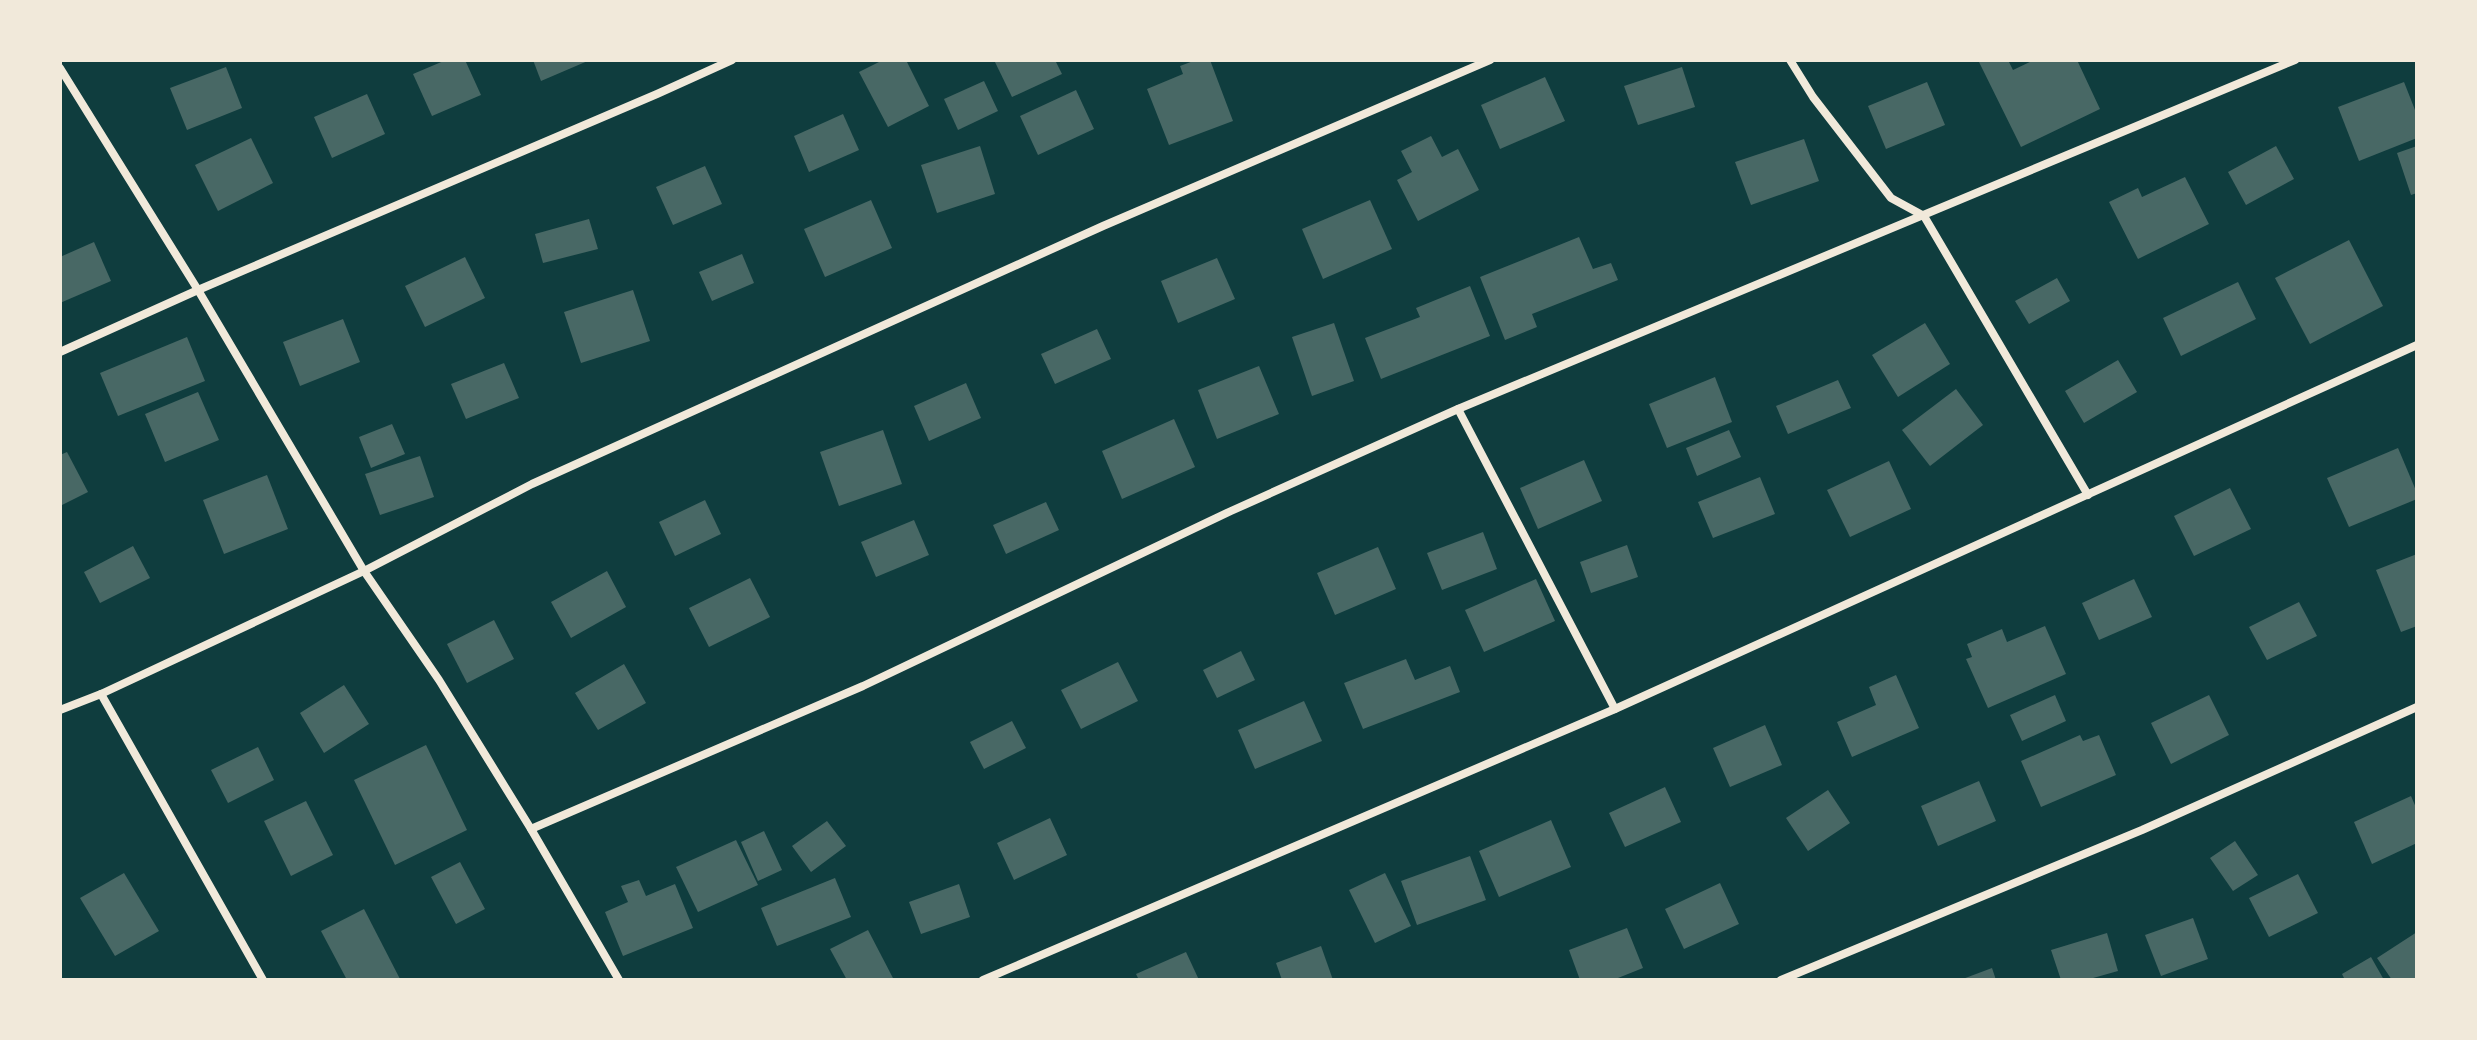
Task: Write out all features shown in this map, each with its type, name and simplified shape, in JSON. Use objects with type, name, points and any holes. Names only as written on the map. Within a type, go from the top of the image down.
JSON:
[{"type":"street","points":[[60,352],[732,60]]},
{"type":"street","points":[[60,710],[101,694],[364,571],[587,458],[1103,226],[1490,60]]},
{"type":"street","points":[[1790,60],[1813,97],[1891,198],[1924,216],[2088,495]]},
{"type":"street","points":[[531,829],[863,686],[1231,511],[1458,409],[2295,60]]},
{"type":"street","points":[[60,68],[198,290],[364,571],[439,680],[531,829],[619,980]]},
{"type":"street","points":[[983,980],[1615,709],[2417,345]]},
{"type":"street","points":[[1458,409],[1615,709]]},
{"type":"street","points":[[101,694],[263,980]]},
{"type":"street","points":[[1781,980],[2142,830],[2417,707]]},
{"type":"building","points":[[446,60],[465,60],[481,95],[432,116],[413,74]]},
{"type":"building","points":[[533,60],[590,60],[541,81]]},
{"type":"building","points":[[883,60],[906,60],[929,106],[888,127],[859,72]]},
{"type":"building","points":[[994,60],[1055,60],[1062,74],[1012,97]]},
{"type":"building","points":[[1196,60],[1210,60],[1233,121],[1169,145],[1147,89],[1183,74],[1180,66]]},
{"type":"building","points":[[2008,60],[2013,70],[2034,60],[2077,60],[2100,109],[2021,147],[1979,62]]},
{"type":"building","points":[[226,67],[242,108],[187,130],[170,88]]},
{"type":"building","points":[[1682,67],[1695,107],[1638,125],[1624,86]]},
{"type":"building","points":[[1545,77],[1565,121],[1500,149],[1481,105]]},
{"type":"building","points":[[984,81],[998,111],[958,130],[944,99]]},
{"type":"building","points":[[1927,82],[1945,125],[1886,149],[1868,106]]},
{"type":"building","points":[[2404,82],[2417,115],[2417,138],[2359,161],[2338,107]]},
{"type":"building","points":[[1076,90],[1094,129],[1038,155],[1020,116]]},
{"type":"building","points":[[367,94],[385,134],[332,158],[314,117]]},
{"type":"building","points":[[843,114],[859,150],[809,172],[794,136]]},
{"type":"building","points":[[1431,136],[1442,157],[1458,149],[1479,190],[1418,221],[1397,180],[1412,172],[1401,151]]},
{"type":"building","points":[[251,138],[273,183],[218,211],[195,165]]},
{"type":"building","points":[[1804,139],[1819,181],[1751,205],[1735,162]]},
{"type":"building","points":[[980,146],[995,194],[937,213],[921,165]]},
{"type":"building","points":[[2276,146],[2294,179],[2246,205],[2228,172]]},
{"type":"building","points":[[2417,146],[2417,193],[2411,195],[2397,153]]},
{"type":"building","points":[[705,166],[722,204],[673,225],[656,187]]},
{"type":"building","points":[[2185,177],[2209,224],[2138,259],[2109,202],[2138,188],[2142,197]]},
{"type":"building","points":[[871,200],[892,248],[825,277],[804,229]]},
{"type":"building","points":[[1370,200],[1392,249],[1323,279],[1302,229]]},
{"type":"building","points":[[589,219],[598,249],[543,263],[535,234]]},
{"type":"building","points":[[1579,237],[1593,269],[1611,263],[1618,280],[1532,314],[1537,327],[1505,340],[1480,277]]},
{"type":"building","points":[[2349,240],[2383,306],[2310,344],[2275,278]]},
{"type":"building","points":[[94,242],[111,281],[60,303],[60,257]]},
{"type":"building","points":[[742,254],[754,283],[712,301],[699,272]]},
{"type":"building","points":[[465,257],[485,298],[425,327],[405,286]]},
{"type":"building","points":[[1217,258],[1235,299],[1178,323],[1161,281]]},
{"type":"building","points":[[2057,278],[2070,301],[2029,324],[2015,301]]},
{"type":"building","points":[[2238,282],[2256,319],[2181,356],[2163,318]]},
{"type":"building","points":[[1470,286],[1490,336],[1381,379],[1365,338],[1420,317],[1416,308]]},
{"type":"building","points":[[633,290],[650,341],[581,363],[564,312]]},
{"type":"building","points":[[343,319],[360,362],[300,386],[283,342]]},
{"type":"building","points":[[1334,323],[1354,381],[1312,396],[1292,337]]},
{"type":"building","points":[[1925,323],[1950,364],[1898,397],[1872,355]]},
{"type":"building","points":[[1097,329],[1111,359],[1055,384],[1041,354]]},
{"type":"building","points":[[187,337],[205,381],[118,416],[100,373]]},
{"type":"building","points":[[2118,360],[2137,392],[2084,423],[2065,391]]},
{"type":"building","points":[[504,363],[519,398],[466,419],[451,384]]},
{"type":"building","points":[[1259,366],[1279,414],[1217,439],[1198,390]]},
{"type":"building","points":[[1715,377],[1732,422],[1667,448],[1649,404]]},
{"type":"building","points":[[1838,380],[1851,408],[1788,434],[1776,406]]},
{"type":"building","points":[[966,383],[981,418],[929,441],[914,406]]},
{"type":"building","points":[[1956,389],[1983,425],[1930,466],[1902,430]]},
{"type":"building","points":[[198,392],[219,440],[165,462],[145,414]]},
{"type":"building","points":[[1174,419],[1195,467],[1122,499],[1102,451]]},
{"type":"building","points":[[392,424],[405,454],[371,468],[359,437]]},
{"type":"building","points":[[883,430],[902,484],[839,506],[820,452]]},
{"type":"building","points":[[1729,430],[1741,457],[1697,476],[1686,448]]},
{"type":"building","points":[[2398,448],[2417,499],[2349,527],[2327,478]]},
{"type":"building","points":[[67,452],[88,492],[60,506],[60,455]]},
{"type":"building","points":[[420,456],[434,497],[380,515],[365,474]]},
{"type":"building","points":[[1584,460],[1602,501],[1538,529],[1520,488]]},
{"type":"building","points":[[1889,461],[1911,509],[1850,537],[1827,490]]},
{"type":"building","points":[[267,475],[288,529],[224,554],[203,500]]},
{"type":"building","points":[[1760,477],[1775,514],[1713,538],[1698,502]]},
{"type":"building","points":[[2230,488],[2251,529],[2194,556],[2174,516]]},
{"type":"building","points":[[705,500],[721,534],[675,556],[659,522]]},
{"type":"building","points":[[1046,502],[1059,530],[1006,554],[993,525]]},
{"type":"building","points":[[914,520],[929,555],[876,577],[861,542]]},
{"type":"building","points":[[1483,532],[1497,569],[1442,590],[1427,553]]},
{"type":"building","points":[[1627,545],[1638,577],[1591,593],[1580,562]]},
{"type":"building","points":[[133,546],[150,578],[100,603],[84,572]]},
{"type":"building","points":[[1378,547],[1396,589],[1335,615],[1317,573]]},
{"type":"building","points":[[2417,554],[2417,626],[2401,632],[2376,570]]},
{"type":"building","points":[[607,571],[626,607],[571,638],[551,602]]},
{"type":"building","points":[[750,578],[770,617],[709,647],[689,608]]},
{"type":"building","points":[[1536,579],[1555,621],[1484,652],[1465,610]]},
{"type":"building","points":[[2134,579],[2152,617],[2099,640],[2082,603]]},
{"type":"building","points":[[2299,602],[2317,636],[2267,660],[2249,627]]},
{"type":"building","points":[[494,620],[514,659],[467,683],[447,644]]},
{"type":"building","points":[[2045,626],[2066,674],[1988,708],[1966,659],[1972,657],[1967,644],[2002,629],[2007,642]]},
{"type":"building","points":[[1241,651],[1255,680],[1217,698],[1203,670]]},
{"type":"building","points":[[1406,659],[1415,680],[1450,666],[1460,692],[1363,729],[1344,683]]},
{"type":"building","points":[[1118,662],[1138,701],[1081,729],[1061,690]]},
{"type":"building","points":[[624,664],[646,703],[598,730],[575,693]]},
{"type":"building","points":[[1896,675],[1919,728],[1852,757],[1837,722],[1876,705],[1869,687]]},
{"type":"building","points":[[344,685],[369,724],[324,753],[300,713]]},
{"type":"building","points":[[2055,695],[2066,721],[2022,741],[2010,715]]},
{"type":"building","points":[[2209,695],[2229,735],[2171,764],[2151,723]]},
{"type":"building","points":[[1304,701],[1322,741],[1255,769],[1238,730]]},
{"type":"building","points":[[1012,721],[1026,748],[984,769],[970,742]]},
{"type":"building","points":[[1765,725],[1782,765],[1730,787],[1713,748]]},
{"type":"building","points":[[2080,735],[2083,741],[2099,735],[2116,775],[2041,807],[2021,761]]},
{"type":"building","points":[[426,745],[467,830],[395,865],[354,780]]},
{"type":"building","points":[[258,747],[274,780],[228,803],[211,770]]},
{"type":"building","points":[[1979,781],[1996,821],[1938,846],[1921,806]]},
{"type":"building","points":[[1665,787],[1681,822],[1625,847],[1609,813]]},
{"type":"building","points":[[1828,790],[1850,823],[1808,851],[1786,818]]},
{"type":"building","points":[[2411,796],[2417,810],[2417,843],[2372,864],[2354,822]]},
{"type":"building","points":[[306,801],[333,855],[291,876],[264,821]]},
{"type":"building","points":[[1050,818],[1067,855],[1014,880],[997,843]]},
{"type":"building","points":[[1551,820],[1571,867],[1499,897],[1479,851]]},
{"type":"building","points":[[827,821],[846,846],[811,872],[792,846]]},
{"type":"building","points":[[764,831],[782,870],[758,881],[741,842]]},
{"type":"building","points":[[736,840],[758,885],[698,912],[676,867]]},
{"type":"building","points":[[2235,841],[2258,875],[2233,891],[2210,858]]},
{"type":"building","points":[[1470,856],[1486,900],[1417,925],[1401,881]]},
{"type":"building","points":[[460,862],[485,909],[456,924],[431,877]]},
{"type":"building","points":[[124,873],[159,931],[115,956],[80,898]]},
{"type":"building","points":[[1385,873],[1411,926],[1375,943],[1349,890]]},
{"type":"building","points":[[2298,874],[2318,913],[2269,937],[2249,898]]},
{"type":"building","points":[[835,878],[851,917],[777,946],[761,908]]},
{"type":"building","points":[[639,880],[646,896],[675,884],[693,928],[623,956],[605,912],[628,902],[621,886]]},
{"type":"building","points":[[1720,883],[1739,924],[1684,949],[1665,909]]},
{"type":"building","points":[[959,884],[970,917],[921,934],[909,902]]},
{"type":"building","points":[[364,909],[398,980],[347,980],[321,931]]},
{"type":"building","points":[[2193,918],[2208,959],[2161,976],[2145,935]]},
{"type":"building","points":[[1627,928],[1643,968],[1613,980],[1580,980],[1569,950]]},
{"type":"building","points":[[868,930],[894,980],[847,980],[830,949]]},
{"type":"building","points":[[2417,932],[2417,980],[2392,980],[2377,958]]},
{"type":"building","points":[[2107,933],[2118,971],[2086,980],[2061,980],[2051,950]]},
{"type":"building","points":[[1321,946],[1333,980],[1282,980],[1276,963]]},
{"type":"building","points":[[1186,952],[1199,980],[1139,980],[1136,974]]},
{"type":"building","points":[[2371,957],[2384,980],[2345,980],[2342,974]]},
{"type":"building","points":[[1992,968],[1996,980],[1960,980]]}]
